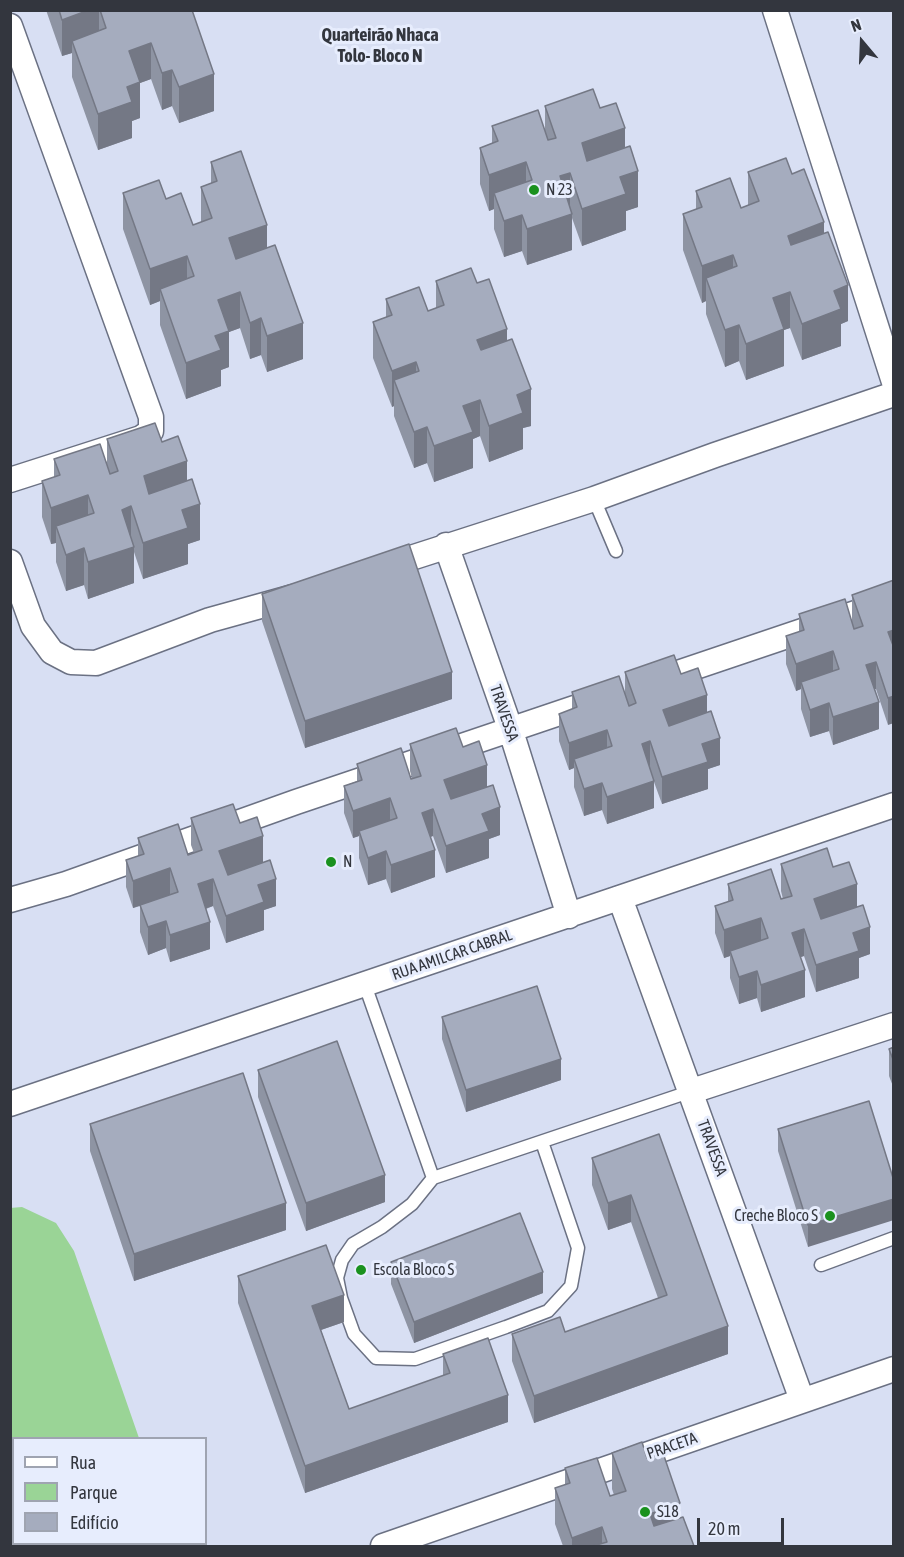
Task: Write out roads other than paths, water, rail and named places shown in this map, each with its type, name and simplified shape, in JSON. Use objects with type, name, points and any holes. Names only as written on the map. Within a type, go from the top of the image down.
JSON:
[{"type":"street","points":[[775,10],[894,382]]},
{"type":"street","points":[[10,26],[151,417],[151,431],[141,438],[10,480]]},
{"type":"street","points":[[358,575],[594,499],[894,394]]},
{"type":"street","name":"TRAVESSA","points":[[446,546],[510,728],[569,916]]},
{"type":"street","points":[[10,562],[33,626],[52,652],[71,662],[96,663],[210,620],[317,589]]},
{"type":"street","points":[[10,900],[66,884],[510,728],[894,600]]},
{"type":"street","name":"RUA AMILCAR CABRAL","points":[[10,1104],[894,805]]},
{"type":"street","name":"TRAVESSA","points":[[620,898],[692,1091],[802,1400]]},
{"type":"street","points":[[692,1091],[894,1025]]},
{"type":"street","name":"PRACETA","points":[[383,1546],[894,1370]]},
{"type":"lane","points":[[594,499],[616,551]]},
{"type":"lane","points":[[365,985],[433,1178]]},
{"type":"lane","points":[[542,1142],[578,1248],[571,1286],[548,1311],[506,1327],[415,1359],[376,1358],[354,1334],[337,1278],[342,1260],[353,1244],[382,1227],[412,1204],[433,1178],[692,1091]]},
{"type":"lane","points":[[821,1266],[894,1238]]},
{"type":"place","name":"N 23","points":[[534,190]]},
{"type":"place","name":"N","points":[[331,862]]},
{"type":"place","name":"Creche Bloco S","points":[[830,1216]]},
{"type":"place","name":"Escola Bloco S","points":[[361,1270]]},
{"type":"place","name":"S18","points":[[645,1512]]},
{"type":"district","name":"Quarteirão Nhaca Tolo- Bloco N","points":[[380,45]]}]
